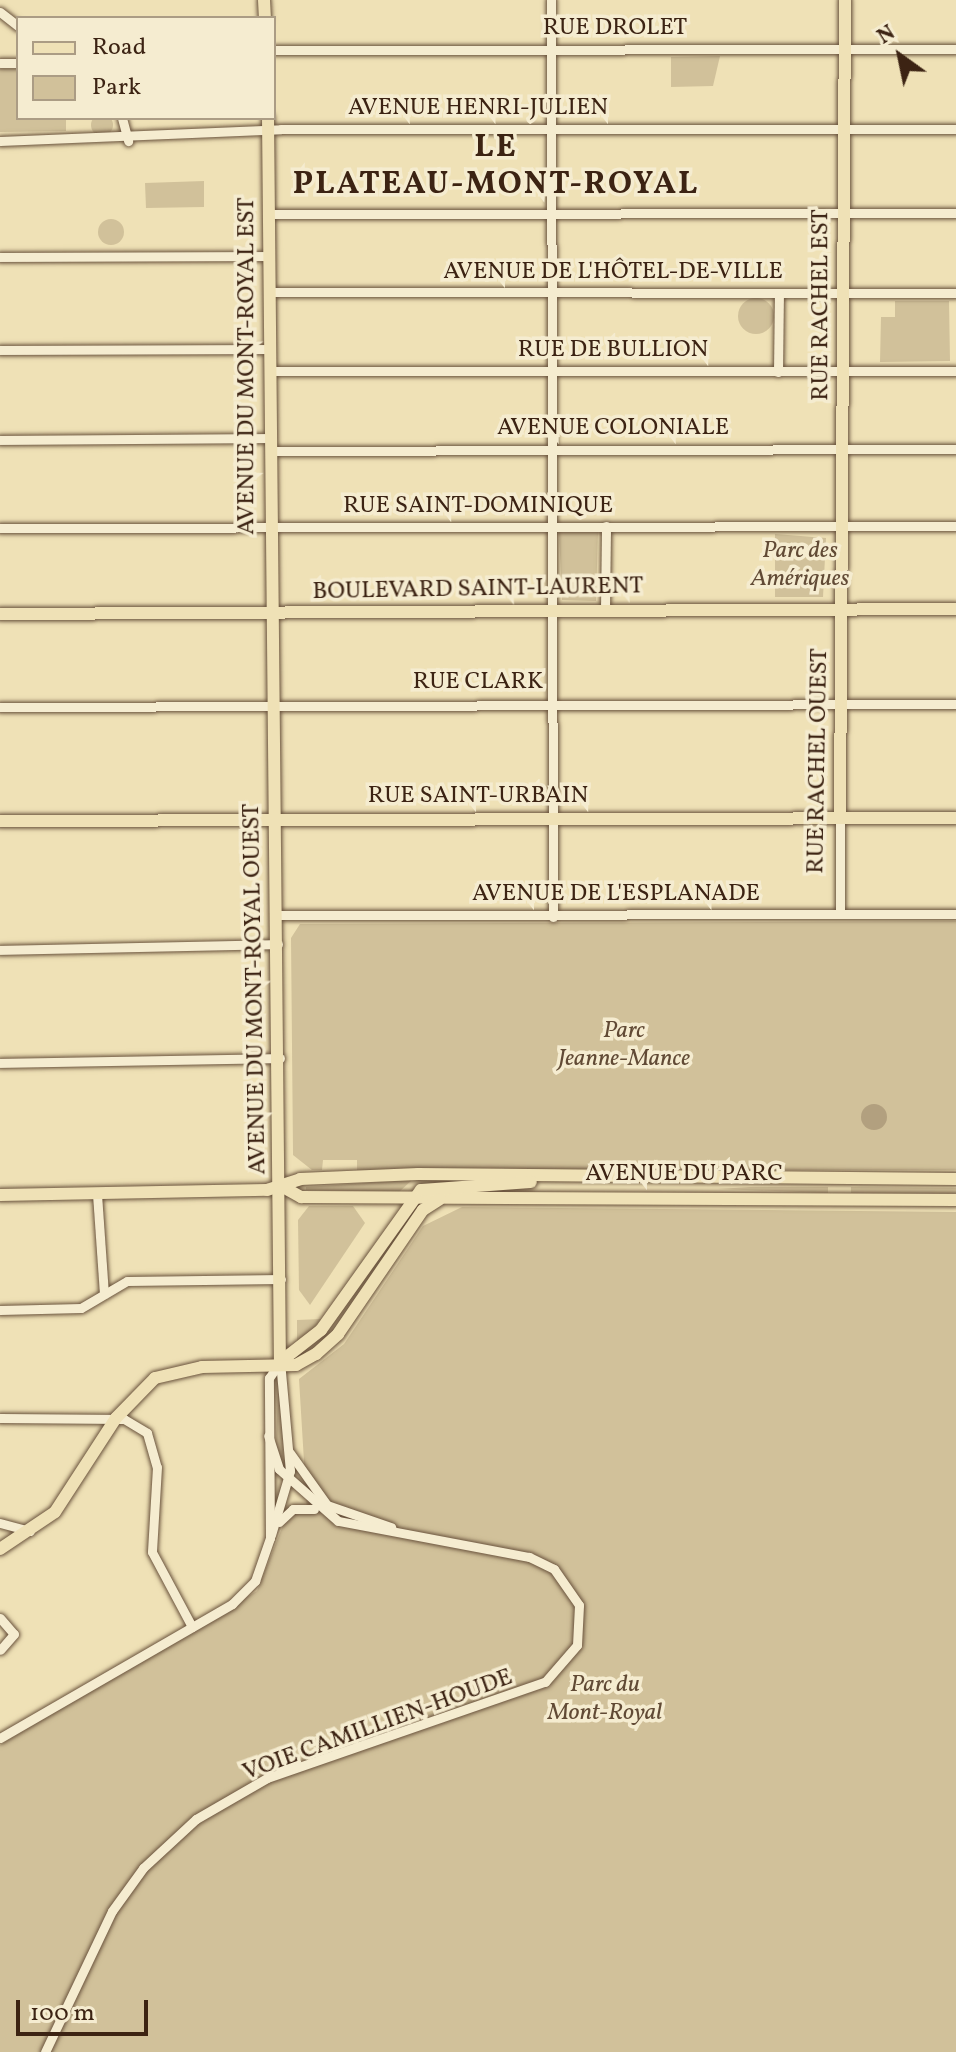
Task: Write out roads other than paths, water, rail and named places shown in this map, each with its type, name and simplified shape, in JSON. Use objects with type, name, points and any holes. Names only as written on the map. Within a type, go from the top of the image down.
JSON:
[{"type":"main road","name":"RUE RACHEL EST","points":[[842,609],[845,0]]},
{"type":"main road","name":"AVENUE DU MONT-ROYAL EST","points":[[268,124],[272,614]]},
{"type":"main road","name":"RUE RACHEL OUEST","points":[[840,818],[842,609]]},
{"type":"main road","name":"BOULEVARD SAINT-LAURENT","points":[[0,614],[956,609]]},
{"type":"main road","name":"AVENUE DU MONT-ROYAL OUEST","points":[[272,614],[283,1187],[280,1362]]},
{"type":"main road","name":"RUE SAINT-URBAIN","points":[[0,821],[956,818]]},
{"type":"main road","name":"AVENUE DU PARC","points":[[0,1195],[283,1187],[300,1179],[418,1174],[553,1179],[956,1179]]},
{"type":"main road","name":"AVENUE DU PARC","points":[[412,1196],[437,1185],[553,1179]]},
{"type":"main road","name":"AVENUE DU PARC","points":[[283,1187],[301,1197],[956,1200]]},
{"type":"main road","points":[[280,1362],[321,1330],[412,1196]]},
{"type":"main road","points":[[0,1549],[32,1532],[55,1512],[116,1418],[149,1382],[170,1372],[304,1361],[338,1334],[423,1210],[447,1196]]},
{"type":"street","points":[[551,0],[549,371],[556,610],[553,917]]},
{"type":"street","points":[[0,12],[16,24]]},
{"type":"street","name":"RUE DROLET","points":[[276,50],[956,49]]},
{"type":"street","points":[[123,120],[128,141]]},
{"type":"street","name":"AVENUE HENRI-JULIEN","points":[[0,141],[128,141],[268,124],[551,129],[956,129]]},
{"type":"street","points":[[270,214],[549,211],[956,213]]},
{"type":"street","points":[[0,257],[270,256]]},
{"type":"street","name":"AVENUE DE L'HÔTEL-DE-VILLE","points":[[269,292],[956,293]]},
{"type":"street","points":[[778,372],[779,293]]},
{"type":"street","points":[[0,350],[270,349]]},
{"type":"street","name":"RUE DE BULLION","points":[[270,371],[956,371]]},
{"type":"street","name":"AVENUE COLONIALE","points":[[0,440],[553,449],[956,449]]},
{"type":"street","name":"RUE SAINT-DOMINIQUE","points":[[0,528],[271,529],[553,524],[956,526]]},
{"type":"street","points":[[605,610],[606,526]]},
{"type":"street","name":"RUE CLARK","points":[[0,707],[956,704]]},
{"type":"street","name":"RUE RACHEL OUEST","points":[[840,818],[840,914]]},
{"type":"street","name":"AVENUE DE L'ESPLANADE","points":[[276,915],[553,917],[956,914]]},
{"type":"street","points":[[0,950],[278,944]]},
{"type":"street","points":[[0,1063],[280,1058]]},
{"type":"street","points":[[97,1194],[104,1294]]},
{"type":"street","points":[[0,1310],[81,1308],[127,1281],[281,1279]]},
{"type":"street","points":[[270,1538],[269,1378],[280,1362]]},
{"type":"street","points":[[0,1738],[192,1627],[250,1587],[289,1479],[290,1453],[280,1362]]},
{"type":"street","points":[[0,1418],[116,1418],[135,1424],[154,1446],[149,1539],[192,1627]]},
{"type":"street","name":"VOIE CAMILLIEN-HOUDE","points":[[48,2052],[112,1911],[143,1868],[196,1819],[261,1780],[545,1682],[574,1652],[579,1605],[549,1566],[351,1526],[318,1510],[289,1479],[268,1436]]},
{"type":"street","name":"VOIE CAMILLIEN-HOUDE","points":[[48,2052],[119,1907],[197,1823],[267,1782],[548,1686],[582,1647],[583,1598],[563,1568],[538,1554],[336,1511],[316,1496],[290,1453]]},
{"type":"street","points":[[270,1538],[288,1512],[318,1510]]},
{"type":"street","points":[[0,1523],[32,1532]]},
{"type":"street","points":[[0,1618],[14,1634],[0,1650]]},
{"type":"district","name":"LE PLATEAU-MONT-ROYAL","points":[[496,168]]},
{"type":"park label","name":"Parc des Amériques","points":[[800,566]]},
{"type":"park label","name":"Parc Jeanne-Mance","points":[[624,1046]]},
{"type":"park label","name":"Parc du Mont-Royal","points":[[605,1700]]}]
